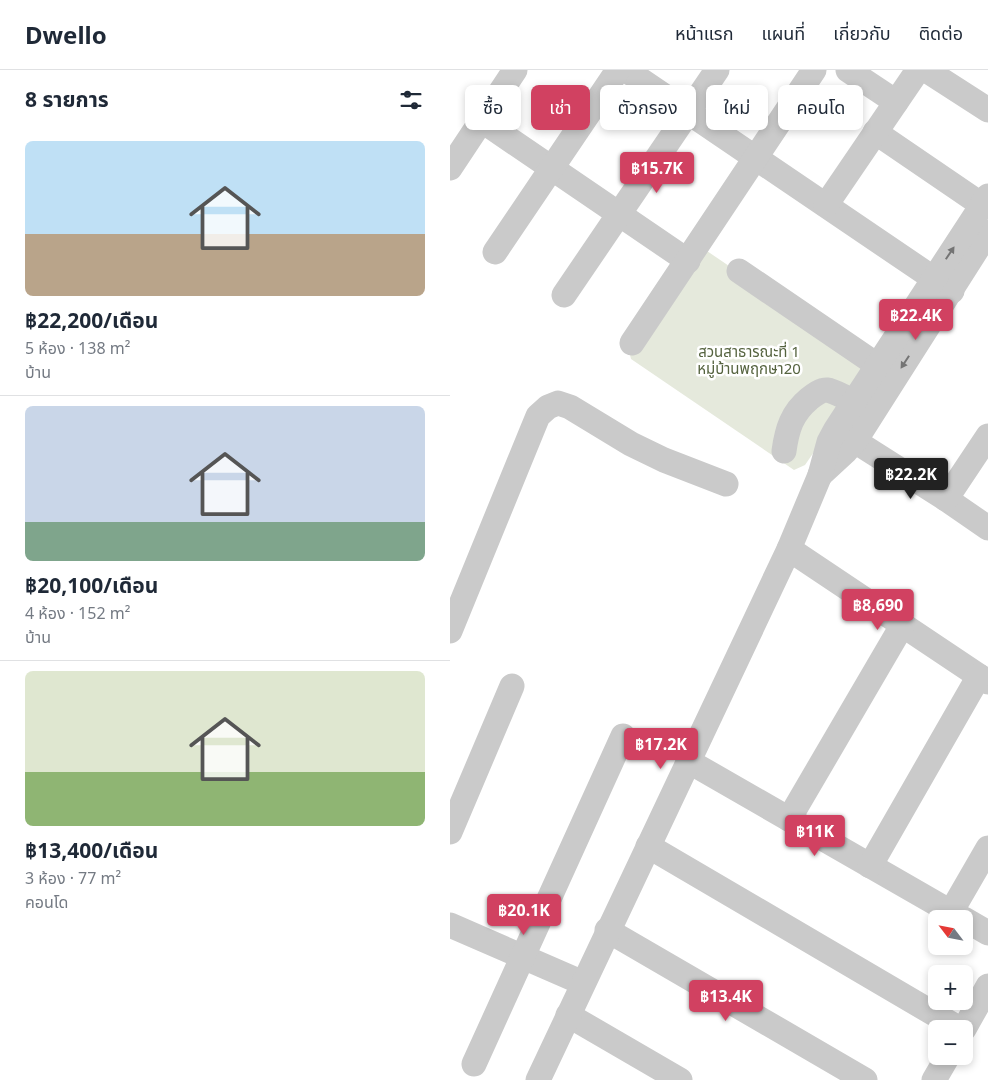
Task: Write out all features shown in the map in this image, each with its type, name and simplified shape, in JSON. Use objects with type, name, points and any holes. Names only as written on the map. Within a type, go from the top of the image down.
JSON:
[{"type":"street","points":[[505,85],[515,70]]},
{"type":"street","points":[[495,252],[618,70]]},
{"type":"street","points":[[626,70],[648,85]]},
{"type":"street","points":[[696,100],[717,70]]},
{"type":"street","points":[[632,343],[814,70]]},
{"type":"street","points":[[848,70],[896,102]]},
{"type":"street","points":[[826,205],[918,70]]},
{"type":"street","points":[[926,70],[988,110]]},
{"type":"street","points":[[696,117],[942,285]]},
{"type":"street","points":[[450,168],[475,130]]},
{"type":"street","points":[[496,130],[688,261]]},
{"type":"street","points":[[564,295],[676,130]]},
{"type":"street","points":[[845,435],[942,285],[985,201],[875,132]]},
{"type":"street","points":[[538,1080],[789,549],[820,475],[846,451],[845,435],[853,401],[877,365],[988,232]]},
{"type":"street","points":[[739,271],[877,365]]},
{"type":"street","points":[[784,451],[786,434],[792,419],[800,407],[816,393],[827,390],[853,401]]},
{"type":"street","points":[[450,631],[538,416],[548,407],[558,403],[570,406],[631,444],[664,460],[726,484]]},
{"type":"street","points":[[845,435],[988,528]]},
{"type":"street","points":[[946,499],[988,436]]},
{"type":"street","points":[[789,549],[984,679],[870,866]]},
{"type":"street","points":[[789,819],[903,624]]},
{"type":"street","points":[[450,832],[512,686]]},
{"type":"street","points":[[474,1064],[623,736]]},
{"type":"street","points":[[688,761],[947,910]]},
{"type":"street","points":[[648,846],[947,1020]]},
{"type":"street","points":[[962,910],[988,848]]},
{"type":"street","points":[[450,925],[583,983]]},
{"type":"street","points":[[973,925],[988,933]]},
{"type":"street","points":[[608,930],[865,1080]]},
{"type":"street","points":[[967,1020],[988,986]]},
{"type":"street","points":[[568,1015],[680,1080]]},
{"type":"street","points":[[936,1079],[943,1065]]},
{"type":"green space","name":"สวนสาธารณะที่ 1 หมู่บ้านพฤกษา20","points":[[707,251],[864,358],[869,372],[805,465],[794,470],[631,359],[628,347]]}]
